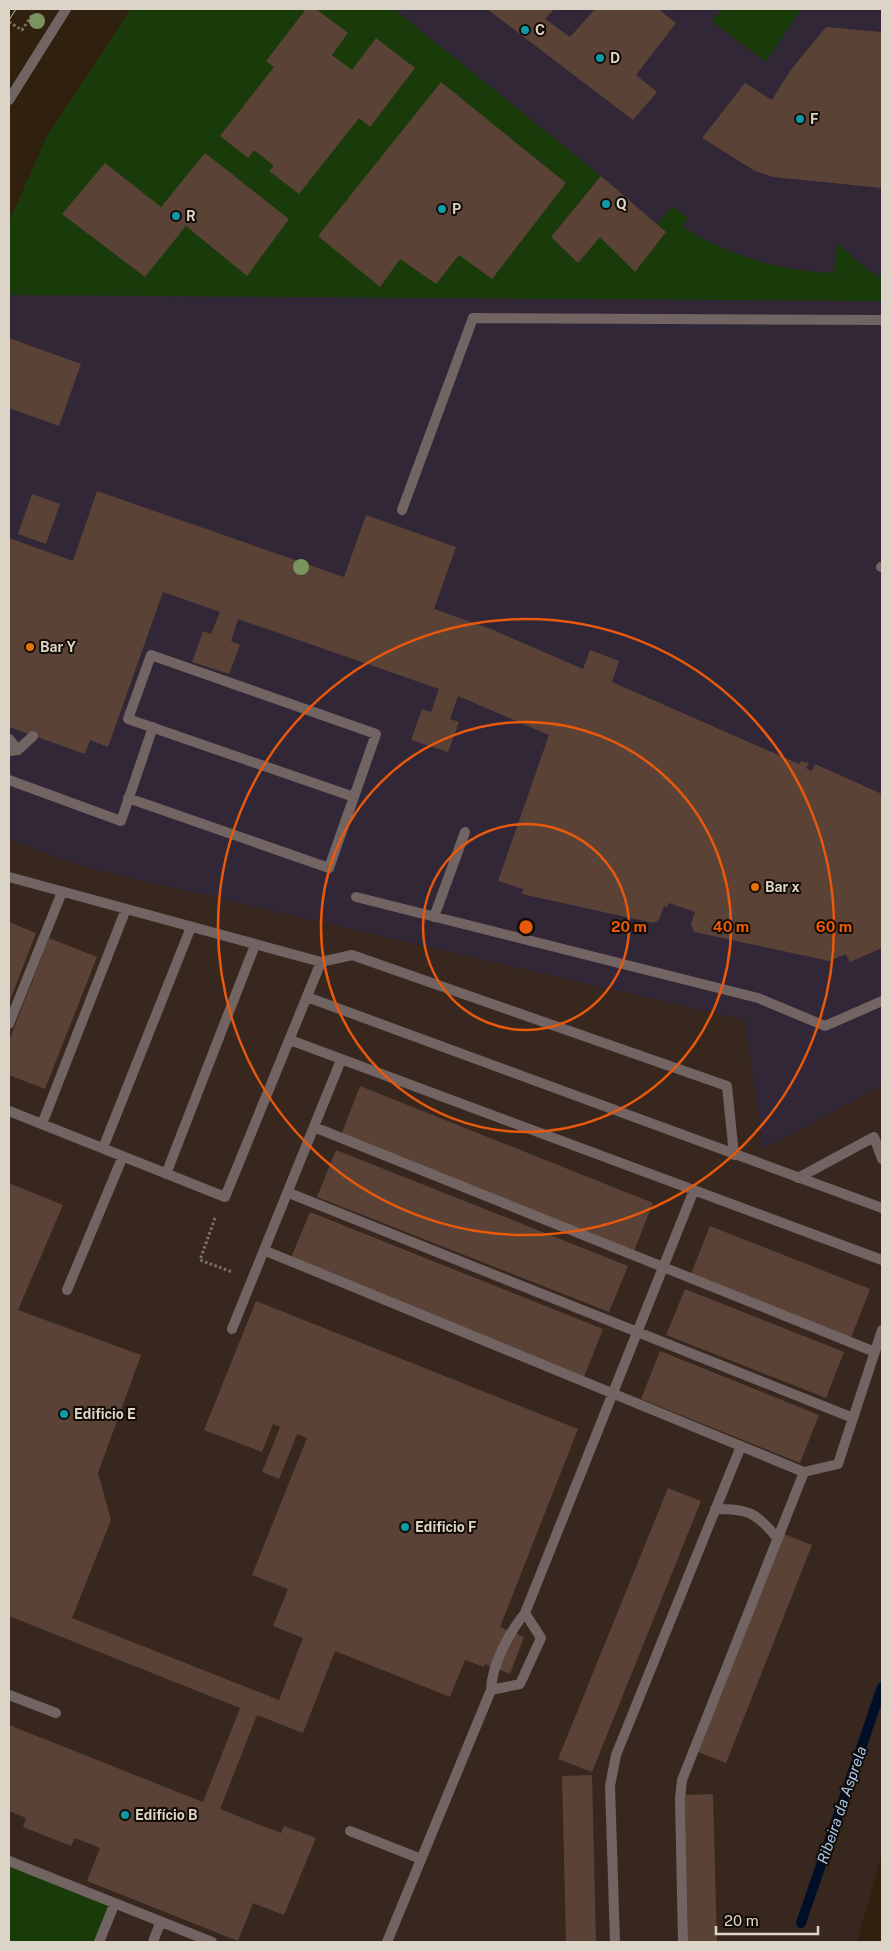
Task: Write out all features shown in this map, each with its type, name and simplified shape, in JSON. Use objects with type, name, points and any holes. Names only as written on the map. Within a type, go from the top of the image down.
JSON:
[{"type":"street","points":[[9,100],[66,9]]},
{"type":"street","points":[[402,510],[473,318],[882,320]]},
{"type":"street","points":[[128,798],[329,868],[354,797],[376,734],[151,655],[128,719],[354,797]]},
{"type":"street","points":[[9,780],[121,821],[153,727]]},
{"type":"street","points":[[9,739],[14,750],[33,736]]},
{"type":"street","points":[[434,917],[465,832]]},
{"type":"street","points":[[9,877],[321,962],[352,955],[728,1086],[734,1155]]},
{"type":"street","points":[[9,1024],[62,892]]},
{"type":"street","points":[[356,897],[758,998],[825,1026],[882,1001]]},
{"type":"street","points":[[42,1124],[126,909]]},
{"type":"street","points":[[103,1148],[191,927]]},
{"type":"street","points":[[166,1174],[255,944]]},
{"type":"street","points":[[9,1111],[225,1197],[321,962]]},
{"type":"street","points":[[307,997],[882,1208]]},
{"type":"street","points":[[290,1040],[882,1260]]},
{"type":"street","points":[[232,1329],[266,1251],[341,1060]]},
{"type":"street","points":[[314,1127],[875,1352]]},
{"type":"street","points":[[798,1178],[874,1137],[882,1160]]},
{"type":"street","points":[[68,1290],[123,1156]]},
{"type":"street","points":[[387,1942],[491,1690],[492,1675],[516,1624],[525,1613],[694,1190]]},
{"type":"street","points":[[288,1193],[853,1418]]},
{"type":"street","points":[[266,1251],[804,1472],[838,1464],[882,1330]]},
{"type":"street","points":[[615,1942],[610,1786],[616,1755],[741,1446]]},
{"type":"street","points":[[683,1942],[680,1800],[682,1780],[804,1472]]},
{"type":"street","points":[[715,1509],[742,1509],[762,1520],[778,1539]]},
{"type":"street","points":[[491,1690],[520,1684],[541,1638],[525,1613]]},
{"type":"street","points":[[9,1694],[56,1713]]},
{"type":"street","points":[[350,1831],[421,1859]]},
{"type":"street","points":[[9,1861],[114,1905],[212,1942]]},
{"type":"street","points":[[99,1942],[114,1905]]},
{"type":"street","points":[[153,1942],[160,1923]]},
{"type":"path","points":[[9,22],[22,30],[37,9]]},
{"type":"path","points":[[206,1214],[215,1218],[200,1260],[224,1269]]},
{"type":"shaded area","points":[[131,9],[882,9],[882,1086],[763,1149],[88,868],[9,840],[9,222],[48,134]]},
{"type":"shaded area","points":[[9,840],[88,868],[745,1020],[763,1149],[882,1086],[882,1853],[857,1942],[9,1942]]},
{"type":"green space","points":[[131,9],[394,9],[601,176],[551,237],[578,263],[600,237],[635,271],[666,232],[657,225],[672,206],[688,218],[682,226],[699,236],[736,253],[775,265],[814,272],[834,273],[837,243],[868,270],[882,278],[882,301],[9,295],[9,222],[48,134]]},
{"type":"green space","points":[[723,9],[801,9],[766,62],[711,21]]},
{"type":"green space","points":[[9,1861],[114,1905],[99,1942],[9,1942]]},
{"type":"building","points":[[306,9],[316,9],[348,33],[332,55],[352,70],[376,38],[415,68],[370,127],[359,118],[299,194],[269,171],[274,166],[254,150],[248,158],[220,136],[274,67],[266,61]]},
{"type":"building","name":"D","points":[[487,9],[554,9],[545,19],[570,37],[595,9],[658,9],[676,23],[636,75],[657,92],[633,120]]},
{"type":"building","name":"F","points":[[826,27],[882,32],[882,188],[773,177],[755,171],[702,138],[745,83],[772,100],[790,71]]},
{"type":"building","name":"P","points":[[441,82],[566,183],[492,279],[459,255],[436,284],[400,259],[380,287],[318,236]]},
{"type":"building","name":"R","points":[[205,153],[289,219],[247,276],[186,226],[145,277],[62,214],[105,163],[161,207]]},
{"type":"building","name":"Q","points":[[601,176],[666,232],[635,272],[600,237],[578,263],[551,237]]},
{"type":"building","points":[[9,338],[81,364],[59,426],[9,408]]},
{"type":"building","points":[[97,491],[344,577],[366,515],[456,547],[434,609],[491,629],[583,669],[590,650],[619,661],[612,682],[799,764],[801,761],[809,763],[806,768],[812,771],[815,764],[882,794],[882,948],[850,962],[846,954],[829,961],[694,932],[691,924],[695,912],[669,903],[667,907],[664,906],[659,920],[653,923],[522,894],[523,889],[498,881],[549,735],[458,696],[450,719],[459,722],[448,752],[411,740],[422,709],[431,712],[439,689],[238,619],[231,641],[240,645],[229,674],[192,662],[203,631],[211,634],[220,612],[163,592],[108,747],[90,740],[85,754],[9,727],[9,538],[73,561]]},
{"type":"building","points":[[32,494],[60,504],[46,544],[18,534]]},
{"type":"building","points":[[9,922],[36,933],[9,1003]]},
{"type":"building","points":[[49,938],[97,957],[45,1089],[9,1075],[9,1041]]},
{"type":"building","points":[[360,1086],[653,1203],[634,1251],[341,1135]]},
{"type":"building","points":[[336,1150],[628,1266],[609,1312],[317,1197]]},
{"type":"building","points":[[9,1183],[63,1205],[18,1310],[141,1355],[98,1473],[111,1520],[72,1618],[279,1700],[303,1638],[273,1626],[288,1589],[252,1575],[307,1438],[297,1434],[279,1479],[262,1472],[280,1427],[273,1424],[262,1452],[204,1430],[256,1301],[578,1429],[500,1627],[524,1637],[510,1674],[485,1664],[484,1667],[465,1660],[450,1697],[335,1651],[303,1733],[257,1715],[220,1809],[281,1833],[284,1826],[316,1838],[284,1915],[253,1903],[238,1941],[87,1881],[100,1848],[75,1838],[71,1846],[23,1827],[26,1818],[9,1811],[9,1725],[203,1802],[240,1708],[9,1616]]},
{"type":"building","points":[[310,1212],[603,1329],[584,1377],[290,1260]]},
{"type":"building","points":[[710,1226],[870,1289],[851,1338],[691,1274]]},
{"type":"building","points":[[685,1289],[844,1352],[826,1398],[666,1335]]},
{"type":"building","points":[[660,1351],[819,1415],[800,1463],[641,1399]]},
{"type":"building","points":[[668,1488],[701,1501],[592,1772],[558,1759]]},
{"type":"building","points":[[784,1534],[812,1545],[726,1763],[698,1752]]},
{"type":"building","points":[[592,1775],[596,1942],[566,1942],[562,1776]]},
{"type":"building","points":[[713,1794],[717,1942],[688,1942],[685,1795]]},
{"type":"waterway","name":"Ribeira da Asprela","points":[[801,1923],[882,1687]]},
{"type":"tram line","points":[[9,20],[16,9]]},
{"type":"place","name":"C","points":[[525,30]]},
{"type":"place","name":"D","points":[[600,58]]},
{"type":"place","name":"F","points":[[800,119]]},
{"type":"place","name":"Q","points":[[606,204]]},
{"type":"place","name":"P","points":[[442,209]]},
{"type":"place","name":"R","points":[[176,216]]},
{"type":"place","name":"Bar Y","points":[[30,647]]},
{"type":"place","name":"Bar x","points":[[755,887]]},
{"type":"place","name":"Edificio E","points":[[64,1414]]},
{"type":"place","name":"Edificio F","points":[[405,1527]]},
{"type":"place","name":"Edifício B","points":[[125,1815]]}]
